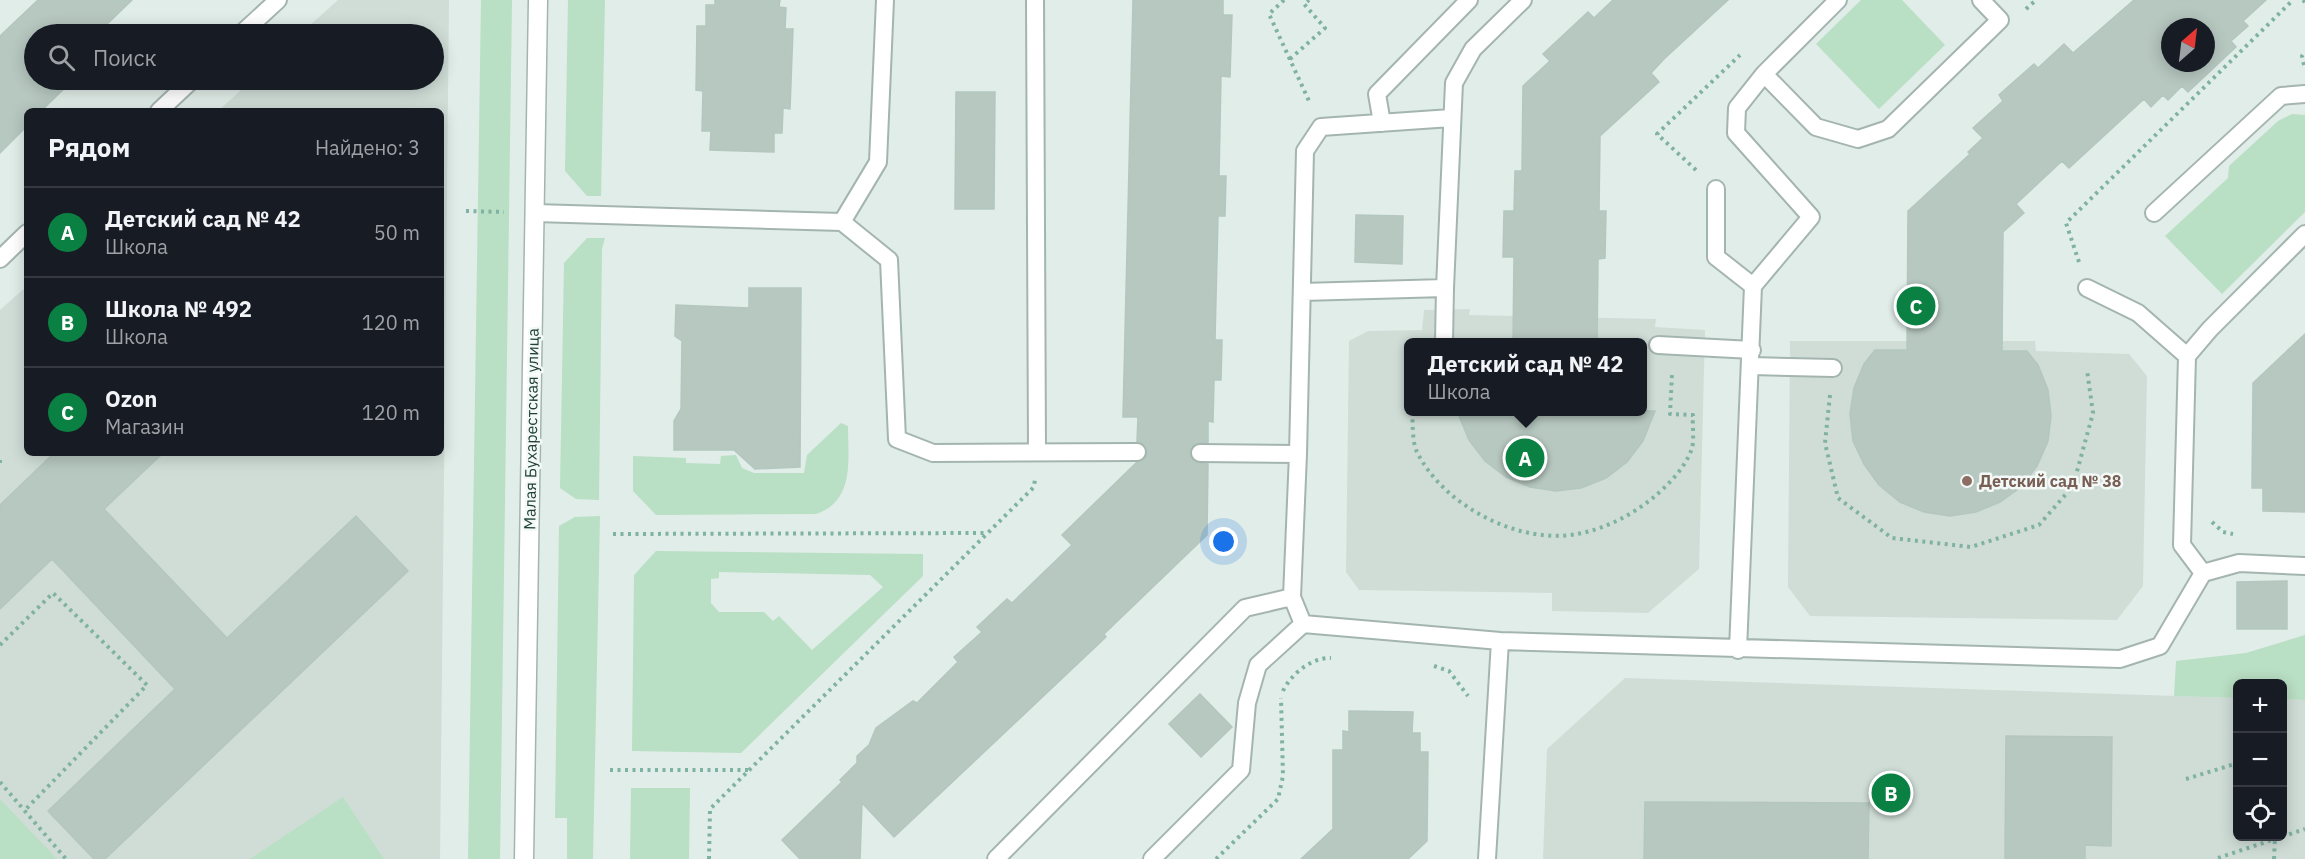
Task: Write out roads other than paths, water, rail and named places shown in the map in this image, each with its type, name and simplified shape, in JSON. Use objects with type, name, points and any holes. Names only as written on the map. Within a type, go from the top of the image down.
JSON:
[{"type":"street","name":"Малая Бухарестская улица","points":[[524,859],[538,0]]},
{"type":"lane","points":[[252,24],[278,0]]},
{"type":"lane","points":[[842,222],[878,162],[885,0]]},
{"type":"lane","points":[[1035,0],[1037,452]]},
{"type":"lane","points":[[1382,123],[1377,94],[1469,0]]},
{"type":"lane","points":[[1444,338],[1454,83],[1473,49],[1522,0]]},
{"type":"lane","points":[[1738,650],[1752,358],[1753,286],[1811,217],[1736,133],[1737,108],[1764,74],[1838,0]]},
{"type":"lane","points":[[1764,74],[1816,127],[1858,139],[1888,129],[2000,20],[1981,0]]},
{"type":"lane","points":[[162,108],[181,90]]},
{"type":"lane","points":[[2154,213],[2281,96],[2305,94]]},
{"type":"lane","points":[[1303,624],[1292,597],[1298,454],[1305,151],[1321,127],[1451,118]]},
{"type":"lane","points":[[1716,189],[1716,257],[1753,286]]},
{"type":"lane","points":[[535,213],[842,222],[889,260],[897,439],[933,453],[1137,452]]},
{"type":"lane","points":[[2203,573],[2182,545],[2187,356],[2210,329],[2305,234]]},
{"type":"lane","points":[[0,259],[24,237]]},
{"type":"lane","points":[[1302,292],[1445,288]]},
{"type":"lane","points":[[2088,288],[2138,313],[2187,356]]},
{"type":"lane","points":[[1658,345],[1833,368]]},
{"type":"lane","points":[[1200,453],[1298,454]]},
{"type":"lane","points":[[1152,859],[1241,770],[1247,703],[1258,665],[1303,624],[1500,641],[1738,650],[2120,659],[2160,646],[2203,573],[2239,563],[2305,566]]},
{"type":"lane","points":[[996,859],[1245,608],[1292,597]]},
{"type":"lane","points":[[1486,859],[1500,641]]},
{"type":"place","name":"Ozon","points":[[1916,306]]},
{"type":"place","name":"Детский сад № 42","points":[[1525,458]]},
{"type":"place","name":"Детский сад № 38","points":[[1967,481]]},
{"type":"place","name":"Школа № 492","points":[[1891,793]]}]
